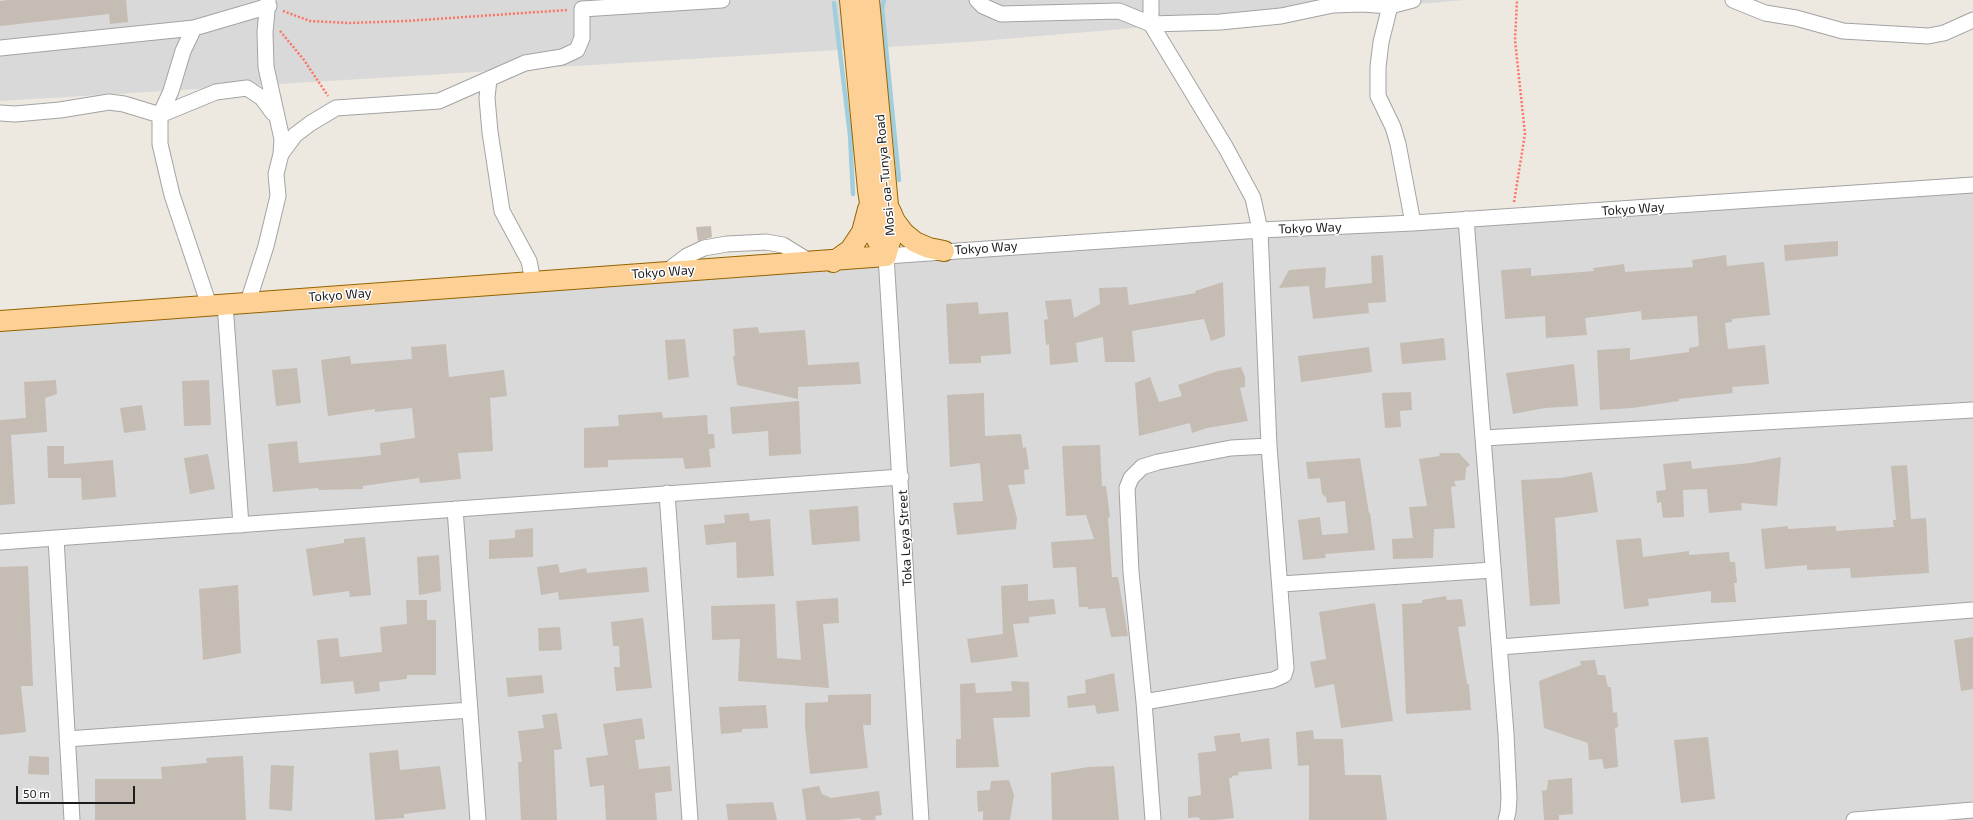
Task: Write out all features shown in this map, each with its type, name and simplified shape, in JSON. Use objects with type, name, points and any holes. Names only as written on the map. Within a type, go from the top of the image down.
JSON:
[{"type":"main road","name":"Mosi-oa-Tunya Road","points":[[850,0],[868,190],[875,236],[886,256]]},
{"type":"main road","name":"Mosi-oa-Tunya Road","points":[[869,0],[889,207],[891,238],[886,256]]},
{"type":"main road","points":[[833,262],[850,250],[862,232],[868,212],[868,190]]},
{"type":"main road","points":[[889,207],[895,221],[904,233],[915,242],[929,248],[944,251]]},
{"type":"main road","name":"Tokyo Way","points":[[0,321],[533,281],[833,262],[886,256]]},
{"type":"street","points":[[281,154],[295,135],[310,123],[336,108],[439,101],[525,63],[562,57],[577,50],[582,38],[582,9],[722,0]]},
{"type":"street","points":[[977,0],[983,6],[1001,14],[1119,11],[1151,24],[1220,22],[1281,16],[1333,3],[1390,6],[1413,0]]},
{"type":"street","points":[[1144,702],[1273,680],[1284,675],[1286,668],[1281,584],[1269,446],[1260,230],[1253,198],[1226,148],[1151,24],[1151,0]]},
{"type":"street","points":[[1733,0],[1765,13],[1796,18],[1843,31],[1928,36],[1944,33],[1973,20]]},
{"type":"street","points":[[1390,6],[1381,42],[1378,67],[1378,96],[1393,127],[1398,144],[1413,223]]},
{"type":"street","points":[[0,48],[194,28],[268,8],[265,32],[266,68],[282,139],[281,154],[276,174],[278,196],[266,246],[248,302]]},
{"type":"street","points":[[194,28],[183,51],[171,91],[160,115],[160,144],[172,195],[217,305],[242,524]]},
{"type":"street","points":[[489,79],[487,98],[490,132],[502,211],[529,261],[533,281]]},
{"type":"street","points":[[0,112],[15,114],[60,110],[109,102],[124,104],[160,115],[216,92],[248,88],[262,98],[276,117]]},
{"type":"street","name":"Tokyo Way","points":[[886,256],[1260,230],[1413,223],[1973,185]]},
{"type":"street","points":[[1466,219],[1500,647],[1509,798],[1506,820]]},
{"type":"street","name":"Toka Leya Street","points":[[886,256],[902,477],[921,820]]},
{"type":"street","points":[[1484,438],[1973,410]]},
{"type":"street","points":[[1153,820],[1144,702],[1131,572],[1126,504],[1127,488],[1131,478],[1142,467],[1158,462],[1231,448],[1269,446]]},
{"type":"street","points":[[0,542],[902,477]]},
{"type":"street","points":[[667,493],[690,820]]},
{"type":"street","points":[[455,509],[478,820]]},
{"type":"street","points":[[56,538],[72,820]]},
{"type":"street","points":[[1281,584],[1493,570]]},
{"type":"street","points":[[1500,647],[1973,610]]},
{"type":"street","points":[[68,739],[470,710]]},
{"type":"street","points":[[1854,820],[1973,810]]},
{"type":"path","points":[[1512,216],[1525,134],[1515,40],[1517,0]]},
{"type":"path","points":[[268,8],[310,21],[349,23],[406,21],[582,9]]},
{"type":"path","points":[[268,8],[336,108]]},
{"type":"shaded area","points":[[0,0],[1465,0],[969,42],[0,101]]},
{"type":"shaded area","points":[[1973,188],[1973,820],[0,820],[0,313]]},
{"type":"building","points":[[126,0],[128,22],[110,24],[109,14],[0,26],[0,1]]},
{"type":"building","points":[[711,226],[712,237],[698,241],[696,227]]},
{"type":"building","points":[[1838,241],[1838,256],[1785,261],[1784,245]]},
{"type":"building","points":[[1383,255],[1386,302],[1368,303],[1369,313],[1313,319],[1309,286],[1279,288],[1289,270],[1326,267],[1325,288],[1372,283],[1371,256]]},
{"type":"building","points":[[1726,255],[1727,266],[1764,262],[1770,315],[1732,319],[1732,322],[1725,323],[1728,349],[1765,345],[1769,384],[1732,387],[1733,393],[1679,399],[1679,401],[1632,408],[1600,410],[1597,350],[1630,348],[1630,360],[1689,352],[1689,348],[1699,346],[1697,316],[1642,320],[1641,311],[1585,318],[1587,335],[1546,338],[1545,316],[1505,319],[1501,270],[1531,268],[1531,276],[1594,271],[1593,268],[1624,264],[1625,272],[1693,267],[1692,260]]},
{"type":"building","points":[[1223,282],[1225,336],[1211,341],[1204,319],[1132,331],[1135,362],[1105,362],[1103,337],[1076,343],[1078,362],[1050,365],[1049,344],[1046,345],[1044,320],[1048,319],[1045,301],[1071,299],[1074,318],[1100,304],[1099,288],[1127,287],[1129,305],[1196,293],[1195,291]]},
{"type":"building","points":[[978,302],[979,314],[1008,312],[1011,354],[981,356],[981,363],[949,364],[946,304]]},
{"type":"building","points":[[758,327],[759,333],[805,330],[808,365],[859,362],[861,384],[798,387],[798,399],[737,385],[733,356],[735,356],[733,329]]},
{"type":"building","points":[[1444,338],[1446,360],[1402,364],[1400,343]]},
{"type":"building","points":[[685,339],[689,377],[668,380],[665,340]]},
{"type":"building","points":[[446,344],[449,377],[504,370],[507,396],[490,398],[493,451],[458,453],[461,479],[420,483],[419,478],[363,486],[363,489],[319,490],[318,488],[273,492],[268,444],[297,441],[299,463],[381,455],[380,443],[415,438],[412,408],[375,412],[375,409],[328,416],[321,360],[350,356],[351,364],[412,359],[411,347]]},
{"type":"building","points":[[1369,347],[1372,372],[1301,382],[1298,356]]},
{"type":"building","points":[[1574,364],[1578,406],[1545,408],[1513,414],[1506,373]]},
{"type":"building","points":[[1241,367],[1245,377],[1245,387],[1240,388],[1248,421],[1207,428],[1192,433],[1190,423],[1139,436],[1135,383],[1150,377],[1159,402],[1182,396],[1178,385],[1218,371]]},
{"type":"building","points":[[297,368],[301,403],[276,406],[272,370]]},
{"type":"building","points":[[56,380],[57,394],[45,398],[47,432],[11,435],[15,504],[0,505],[0,420],[26,418],[24,382]]},
{"type":"building","points":[[209,380],[211,425],[184,426],[182,381]]},
{"type":"building","points":[[1411,392],[1412,410],[1400,411],[1401,427],[1385,428],[1382,393]]},
{"type":"building","points":[[984,393],[985,436],[1021,434],[1023,448],[1026,447],[1029,469],[1024,470],[1025,484],[1008,485],[1017,518],[1016,529],[957,535],[953,503],[983,501],[980,463],[950,467],[947,395]]},
{"type":"building","points":[[799,401],[801,454],[769,456],[768,431],[732,434],[730,407]]},
{"type":"building","points":[[142,405],[146,430],[124,433],[120,408]]},
{"type":"building","points":[[662,412],[663,418],[707,415],[708,434],[714,434],[715,448],[709,449],[711,467],[685,469],[683,458],[608,460],[608,467],[584,468],[584,428],[619,426],[618,415]]},
{"type":"building","points":[[1100,445],[1102,486],[1106,486],[1110,517],[1108,518],[1112,577],[1118,577],[1128,636],[1111,637],[1105,608],[1088,609],[1088,607],[1079,607],[1076,567],[1053,568],[1051,542],[1094,539],[1086,515],[1066,516],[1062,446]]},
{"type":"building","points":[[47,446],[64,446],[64,464],[113,460],[116,497],[82,500],[81,478],[48,478]]},
{"type":"building","points":[[1439,453],[1459,453],[1470,465],[1466,468],[1465,480],[1454,481],[1456,486],[1451,487],[1455,528],[1434,529],[1433,558],[1393,559],[1392,539],[1413,538],[1409,507],[1427,506],[1419,459],[1440,456]]},
{"type":"building","points":[[208,454],[215,489],[190,494],[184,458]]},
{"type":"building","points":[[1781,457],[1777,506],[1741,503],[1742,510],[1709,513],[1707,489],[1683,490],[1684,517],[1663,518],[1661,502],[1657,503],[1656,491],[1666,490],[1663,464],[1691,461],[1692,469],[1750,463]]},
{"type":"building","points":[[1360,458],[1375,550],[1325,554],[1326,558],[1303,560],[1298,520],[1320,517],[1322,535],[1348,533],[1345,501],[1327,503],[1326,497],[1322,494],[1320,478],[1308,479],[1306,462]]},
{"type":"building","points":[[1907,465],[1911,519],[1926,518],[1929,573],[1851,578],[1850,568],[1807,570],[1807,565],[1765,569],[1761,529],[1788,526],[1788,529],[1836,526],[1836,531],[1894,527],[1893,520],[1896,520],[1891,466]]},
{"type":"building","points":[[1592,472],[1598,512],[1555,518],[1560,604],[1530,606],[1521,480],[1560,478]]},
{"type":"building","points":[[858,506],[860,541],[812,545],[809,510]]},
{"type":"building","points":[[749,513],[750,521],[770,519],[774,576],[737,578],[736,542],[706,545],[704,525],[725,523],[724,515]]},
{"type":"building","points":[[533,528],[533,557],[489,559],[489,540],[515,538],[515,530]]},
{"type":"building","points":[[365,537],[371,595],[350,597],[349,591],[313,596],[306,549],[344,543],[344,539]]},
{"type":"building","points":[[1641,538],[1643,557],[1689,551],[1689,555],[1729,552],[1730,562],[1735,562],[1737,583],[1734,583],[1736,602],[1711,603],[1711,591],[1648,599],[1649,606],[1624,609],[1616,540]]},
{"type":"building","points":[[439,555],[441,591],[419,595],[417,557]]},
{"type":"building","points":[[558,564],[560,573],[586,568],[587,573],[647,567],[649,592],[559,600],[558,592],[541,595],[537,567]]},
{"type":"building","points":[[28,566],[33,686],[21,686],[26,732],[0,735],[0,567]]},
{"type":"building","points":[[1028,584],[1028,601],[1054,599],[1056,614],[1029,617],[1029,623],[1013,624],[1018,657],[971,663],[967,639],[1003,634],[1001,586]]},
{"type":"building","points":[[238,585],[241,653],[203,660],[199,589]]},
{"type":"building","points":[[1446,596],[1447,600],[1462,599],[1466,626],[1458,627],[1467,684],[1469,684],[1471,710],[1406,714],[1402,604],[1422,603],[1422,600]]},
{"type":"building","points":[[838,598],[839,623],[823,624],[829,688],[738,681],[740,639],[712,640],[711,606],[775,604],[777,658],[801,660],[796,601]]},
{"type":"building","points":[[406,600],[427,600],[427,620],[436,620],[436,675],[407,675],[407,679],[379,682],[380,691],[355,694],[353,681],[321,684],[317,640],[338,638],[340,657],[382,652],[380,627],[407,624]]},
{"type":"building","points":[[1375,603],[1393,721],[1341,728],[1334,684],[1315,688],[1310,662],[1326,659],[1319,612]]},
{"type":"building","points":[[643,618],[652,688],[616,691],[614,667],[620,667],[619,646],[613,646],[611,622]]},
{"type":"building","points":[[560,627],[562,650],[539,651],[538,628]]},
{"type":"building","points":[[1973,637],[1973,689],[1961,691],[1954,640]]},
{"type":"building","points":[[1595,660],[1598,675],[1605,675],[1608,687],[1611,687],[1613,713],[1617,712],[1618,727],[1615,728],[1618,767],[1604,769],[1602,759],[1589,760],[1588,743],[1544,728],[1539,681],[1581,665],[1580,661]]},
{"type":"building","points":[[1114,673],[1119,711],[1097,714],[1095,705],[1068,708],[1067,696],[1086,693],[1085,680]]},
{"type":"building","points":[[542,675],[544,693],[508,697],[506,678]]},
{"type":"building","points":[[1011,681],[1029,682],[1030,717],[993,718],[999,767],[956,768],[956,739],[961,739],[960,684],[975,683],[976,693],[1012,691]]},
{"type":"building","points":[[871,694],[871,725],[863,725],[868,768],[810,774],[805,727],[805,703],[828,702],[828,695]]},
{"type":"building","points":[[766,705],[768,728],[742,729],[742,732],[721,734],[719,707]]},
{"type":"building","points":[[557,713],[562,749],[554,750],[557,820],[521,820],[518,762],[522,762],[518,731],[544,728],[542,715]]},
{"type":"building","points":[[642,718],[645,739],[635,740],[639,769],[670,766],[672,791],[655,793],[657,820],[606,820],[604,785],[590,787],[586,758],[608,755],[603,724]]},
{"type":"building","points":[[1313,730],[1314,739],[1343,739],[1345,775],[1381,775],[1387,820],[1309,820],[1309,765],[1298,766],[1296,732]]},
{"type":"building","points":[[1240,733],[1241,742],[1269,738],[1272,769],[1238,772],[1239,775],[1229,778],[1234,818],[1201,820],[1198,817],[1188,818],[1188,797],[1201,795],[1198,753],[1216,751],[1214,736]]},
{"type":"building","points":[[1708,737],[1715,799],[1681,803],[1674,740]]},
{"type":"building","points":[[398,750],[400,770],[440,766],[446,809],[404,814],[404,818],[375,820],[369,753]]},
{"type":"building","points":[[29,756],[49,757],[49,775],[28,774]]},
{"type":"building","points":[[243,756],[246,820],[95,820],[95,779],[162,779],[161,767],[207,763],[206,758]]},
{"type":"building","points":[[271,765],[294,766],[292,811],[269,809]]},
{"type":"building","points":[[1114,766],[1119,820],[1052,820],[1051,773],[1089,767]]},
{"type":"building","points":[[1572,778],[1573,814],[1559,815],[1559,820],[1544,820],[1542,791],[1547,790],[1548,780]]},
{"type":"building","points":[[1009,780],[1014,795],[1010,820],[983,820],[983,811],[978,812],[977,791],[990,790],[991,781]]},
{"type":"building","points":[[819,786],[822,794],[831,798],[879,791],[882,815],[875,816],[876,820],[861,820],[860,818],[839,820],[806,820],[802,789]]},
{"type":"building","points":[[773,802],[777,820],[728,820],[726,804]]},
{"type":"waterway","points":[[884,0],[882,8],[899,180]]},
{"type":"waterway","points":[[834,3],[850,135],[853,194]]}]
